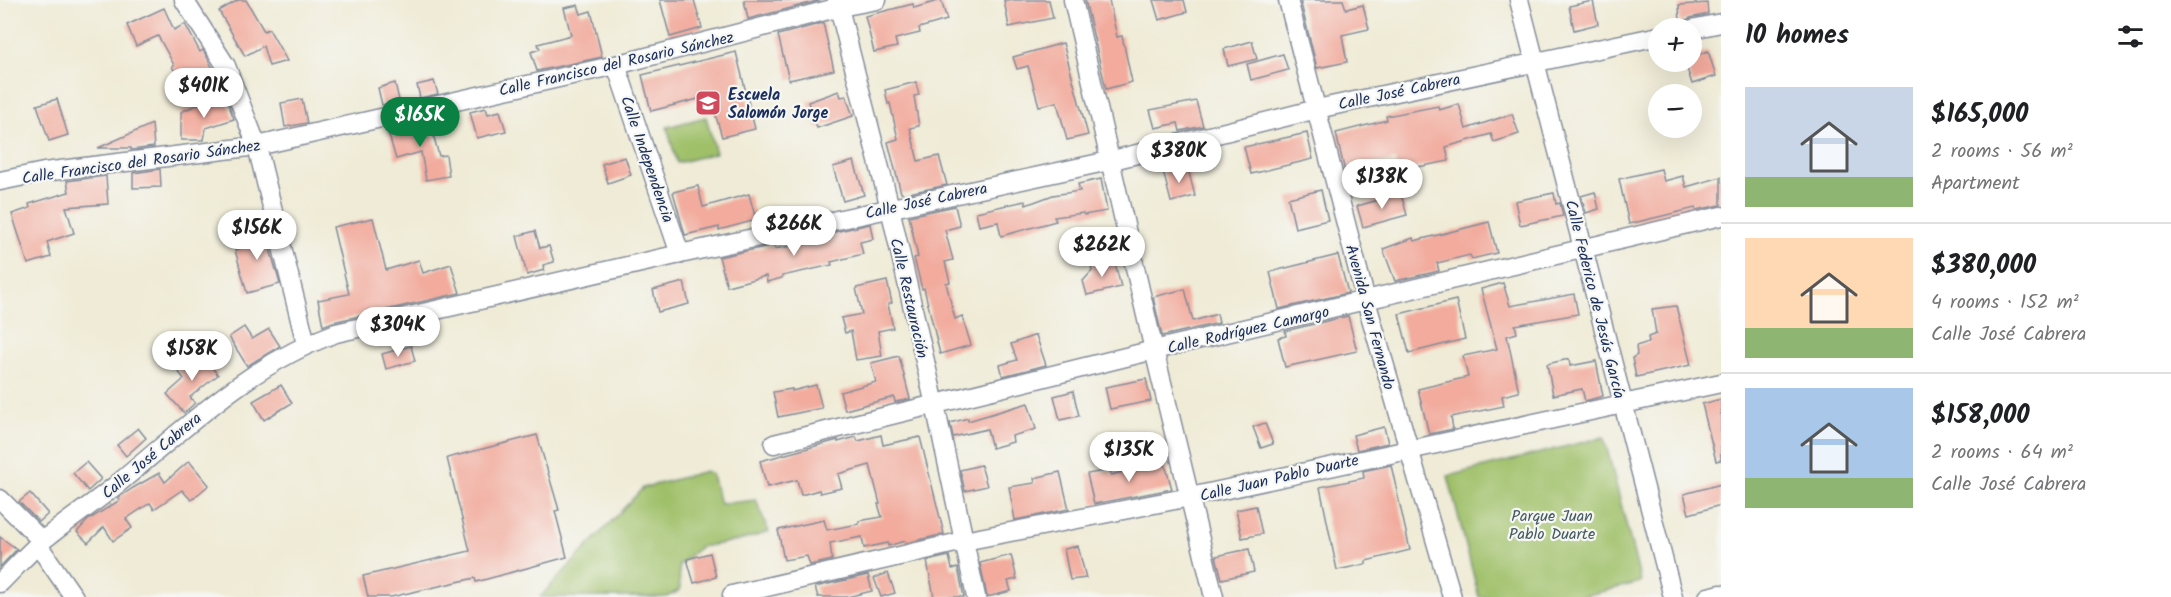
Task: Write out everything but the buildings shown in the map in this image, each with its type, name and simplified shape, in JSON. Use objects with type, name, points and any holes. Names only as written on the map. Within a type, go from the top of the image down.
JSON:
[{"type":"street","points":[[184,0],[226,66],[257,146],[306,344]]},
{"type":"street","name":"Calle Francisco del Rosario Sánchez","points":[[0,181],[44,172],[257,146],[616,65],[838,4],[877,0]]},
{"type":"street","points":[[1073,0],[1109,162],[1214,597]]},
{"type":"street","name":"Avenida San Fernando","points":[[1288,0],[1366,301],[1407,449],[1452,597]]},
{"type":"street","name":"Calle Federico de Jesús García","points":[[1519,0],[1537,62],[1673,597]]},
{"type":"street","name":"Calle Restauración","points":[[838,4],[890,208],[976,597]]},
{"type":"street","points":[[1702,27],[1721,23]]},
{"type":"street","name":"Calle José Cabrera","points":[[0,583],[40,543],[113,487],[216,400],[271,363],[306,344],[336,333],[680,254],[1109,162],[1317,109],[1648,38]]},
{"type":"street","name":"Calle Independencia","points":[[616,65],[680,254]]},
{"type":"street","name":"Calle Rodríguez Camargo","points":[[774,444],[1721,216]]},
{"type":"street","name":"Calle Juan Pablo Duarte","points":[[732,595],[964,541],[1190,497],[1721,383]]},
{"type":"street","points":[[0,499],[40,543],[74,597]]},
{"type":"street","points":[[1708,597],[1721,594]]},
{"type":"green space","points":[[706,117],[716,153],[677,163],[667,127]]},
{"type":"green space","name":"Parque Juan Pablo Duarte","points":[[1604,437],[1641,582],[1580,597],[1479,597],[1448,476]]},
{"type":"green space","points":[[706,471],[712,475],[720,504],[756,500],[769,532],[742,540],[700,547],[679,565],[680,590],[667,597],[540,597],[643,488]]},
{"type":"place","name":"Escuela Salomón Jorge","points":[[708,103]]}]
